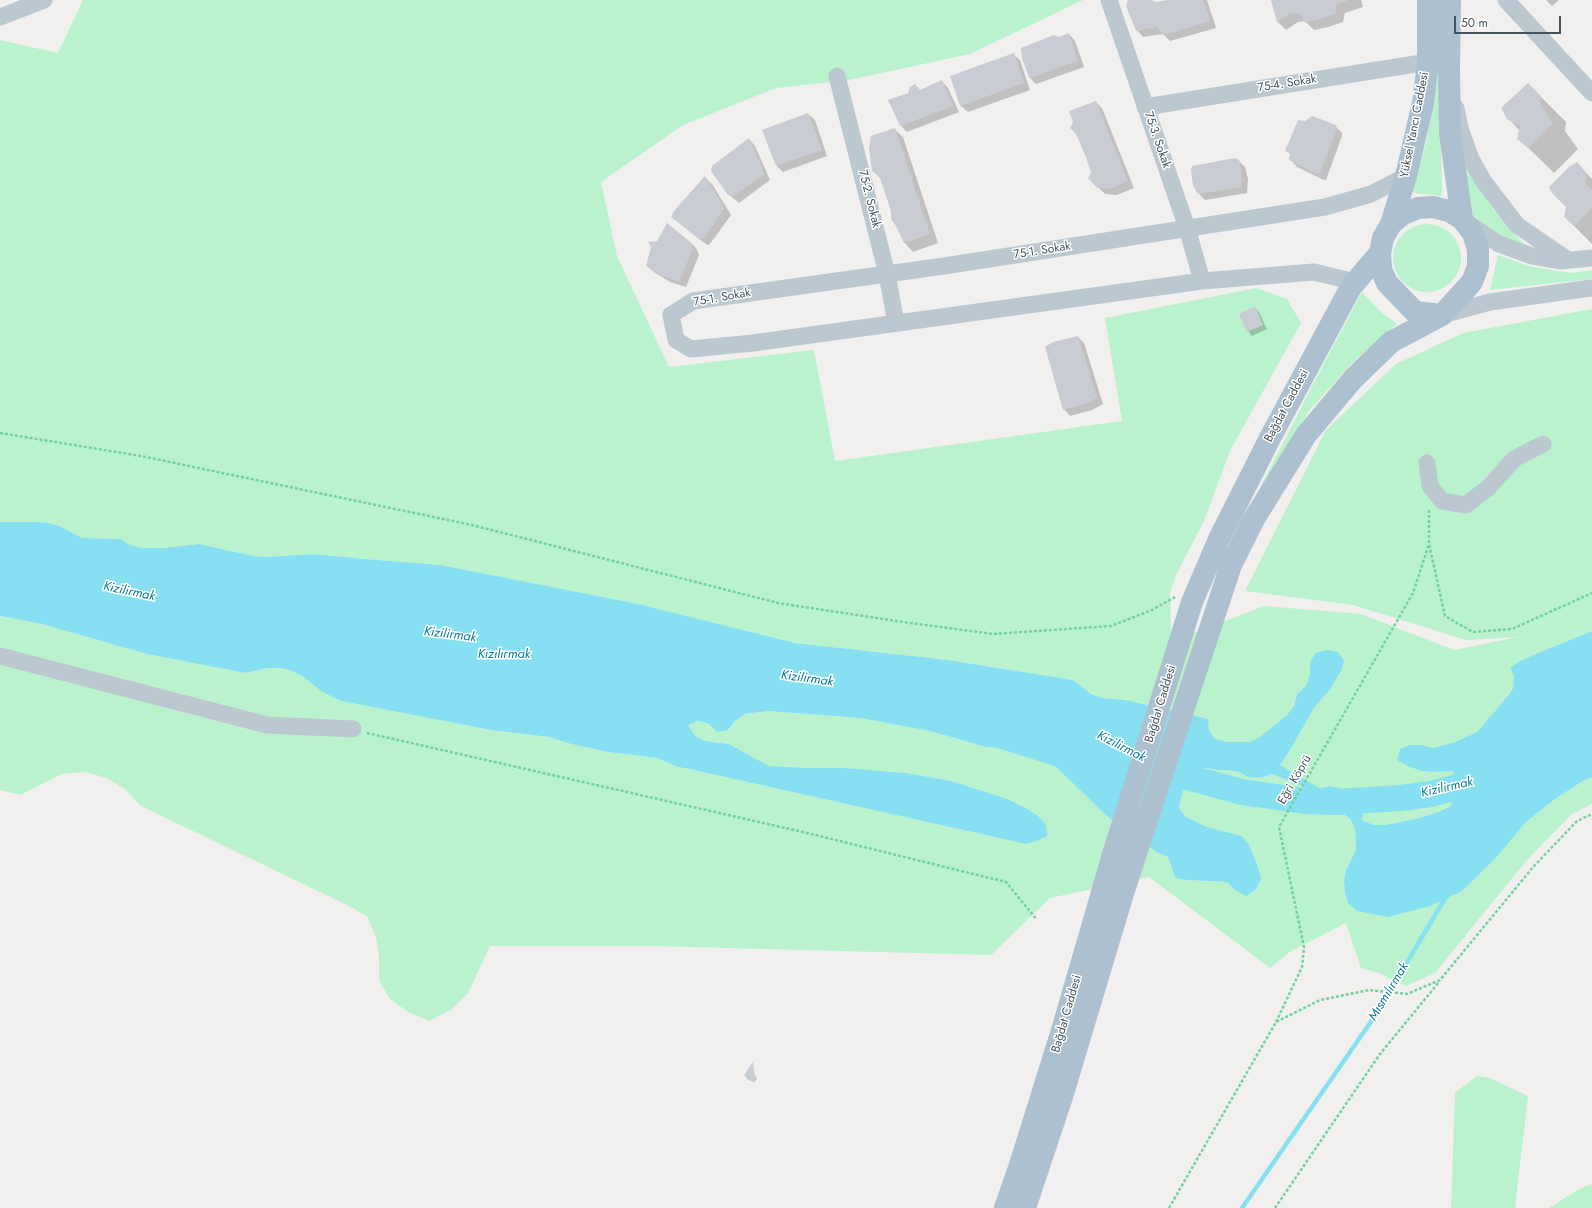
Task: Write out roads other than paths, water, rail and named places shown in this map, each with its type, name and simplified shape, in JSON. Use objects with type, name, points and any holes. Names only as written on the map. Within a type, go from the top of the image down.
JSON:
[{"type":"main road","name":"Yüksel Yancı Caddesi","points":[[1391,224],[1406,176],[1422,103],[1428,62],[1428,0]]},
{"type":"main road","name":"Yüksel Yancı Caddesi","points":[[1450,0],[1450,133],[1462,219]]},
{"type":"main road","points":[[1434,207],[1449,211],[1462,219],[1473,233],[1478,249],[1478,266],[1472,282],[1442,315],[1415,312],[1387,283],[1381,269],[1380,253],[1383,238],[1391,224],[1403,214],[1418,208],[1434,207]]},
{"type":"main road","name":"Bağdat Caddesi","points":[[1005,1208],[1063,1027],[1097,908],[1192,602],[1219,539],[1270,438],[1351,287],[1380,253]]},
{"type":"main road","name":"Bağdat Caddesi","points":[[1025,1208],[1061,1100],[1124,890],[1224,591],[1231,564],[1254,519],[1306,435],[1353,380],[1391,342],[1442,315]]},
{"type":"street","name":"75-3. Sokak","points":[[1109,0],[1187,228],[1202,281]]},
{"type":"street","points":[[1506,0],[1592,93]]},
{"type":"street","points":[[0,17],[41,1]]},
{"type":"street","name":"75-4. Sokak","points":[[1146,107],[1428,62]]},
{"type":"street","points":[[1449,71],[1460,128],[1471,159],[1484,182],[1517,225],[1568,260]]},
{"type":"street","name":"75-2. Sokak","points":[[837,76],[888,274],[896,323]]},
{"type":"street","name":"75-1. Sokak","points":[[1355,282],[1314,272],[1202,281],[753,343],[691,349],[676,340],[671,315],[693,300],[888,274],[1325,206],[1371,194],[1406,176]]},
{"type":"street","points":[[1462,219],[1500,244],[1532,256],[1560,261],[1592,258]]},
{"type":"street","points":[[1442,315],[1490,302],[1592,288]]},
{"type":"street","points":[[1427,462],[1430,486],[1442,501],[1466,505],[1489,487],[1514,459],[1543,444]]},
{"type":"street","points":[[0,656],[267,725],[353,730]]},
{"type":"water","name":"Kızılırmak","points":[[0,522],[49,523],[60,526],[82,538],[121,539],[130,545],[141,548],[163,548],[199,544],[254,556],[266,557],[313,554],[441,565],[638,604],[795,643],[948,660],[1073,680],[1091,694],[1102,698],[1125,700],[1208,719],[1209,730],[1215,739],[1227,742],[1250,742],[1260,737],[1287,715],[1294,706],[1297,694],[1306,686],[1310,675],[1310,663],[1315,653],[1327,650],[1338,652],[1344,661],[1341,671],[1329,691],[1314,708],[1280,765],[1319,788],[1330,786],[1352,791],[1360,800],[1364,809],[1362,820],[1374,825],[1386,825],[1419,818],[1451,806],[1454,771],[1421,771],[1408,766],[1397,760],[1400,749],[1410,745],[1422,745],[1433,748],[1455,742],[1477,732],[1513,688],[1514,676],[1510,668],[1520,661],[1592,631],[1592,777],[1555,799],[1526,822],[1495,859],[1462,891],[1430,906],[1388,917],[1357,911],[1348,903],[1344,881],[1346,870],[1356,850],[1355,828],[1350,819],[1318,793],[1272,774],[1260,778],[1248,777],[1239,772],[1228,770],[1195,768],[1184,773],[1184,786],[1179,808],[1186,817],[1207,827],[1242,836],[1249,845],[1261,879],[1256,889],[1246,896],[1235,890],[1227,882],[1175,878],[1168,857],[1158,853],[1108,817],[1056,767],[997,748],[986,747],[930,731],[860,718],[768,711],[745,714],[735,721],[728,730],[717,732],[709,724],[698,721],[688,725],[695,736],[705,741],[729,744],[769,766],[845,768],[906,773],[952,781],[1007,799],[1029,810],[1038,816],[1046,825],[1047,836],[1026,844],[678,767],[657,758],[608,752],[571,744],[549,737],[491,730],[341,701],[321,691],[302,676],[281,668],[268,668],[245,673],[147,654],[42,624],[0,616]]},
{"type":"waterway","name":"Kizilirmak","points":[[1150,763],[1180,775],[1242,792],[1305,801],[1337,802],[1400,798],[1431,794],[1487,779]]},
{"type":"waterway","name":"Mısmılırmak","points":[[1242,1208],[1377,1013],[1447,895]]}]
